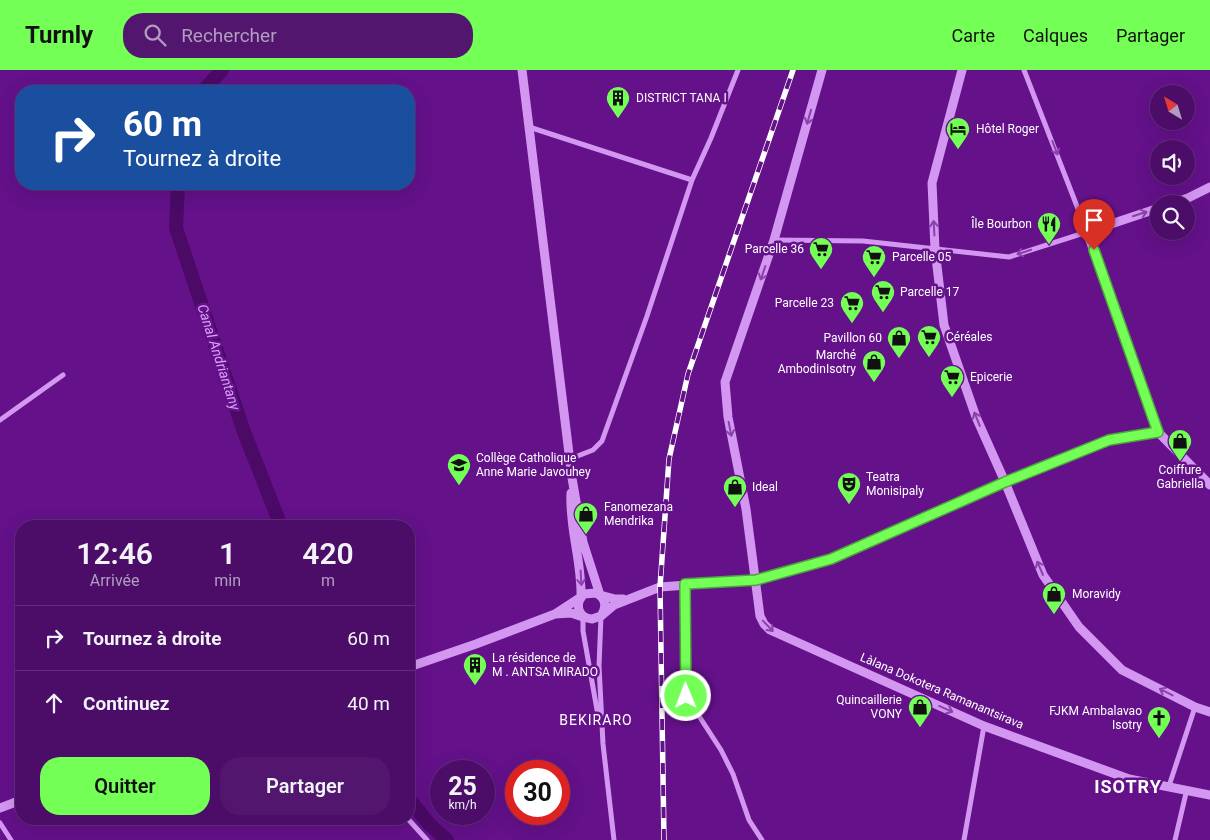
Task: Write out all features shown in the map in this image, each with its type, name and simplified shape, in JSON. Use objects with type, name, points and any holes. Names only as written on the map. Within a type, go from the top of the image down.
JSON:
[{"type":"street","points":[[522,70],[572,478],[583,542],[600,595],[605,603],[604,612],[601,616],[599,666],[603,744],[614,840]]},
{"type":"street","points":[[570,459],[592,450],[602,441],[647,316],[692,180],[738,70]]},
{"type":"street","name":"Làlana Dokotera Ramanantsirava","points":[[822,70],[774,240],[725,382],[728,417],[746,509],[760,616],[764,624],[770,630],[984,726],[1129,779],[1210,794]]},
{"type":"street","points":[[962,70],[932,183],[936,249],[946,332],[976,417],[1043,575],[1079,627],[1122,670],[1195,707],[1210,712]]},
{"type":"street","points":[[1024,70],[1087,232],[1158,432],[1210,485]]},
{"type":"street","points":[[529,127],[692,180]]},
{"type":"street","points":[[1194,195],[1210,187]]},
{"type":"street","points":[[774,240],[863,241],[1009,257],[1150,211]]},
{"type":"street","points":[[0,420],[63,375]]},
{"type":"street","points":[[555,614],[571,614],[592,619],[601,616],[614,605],[660,587],[756,580],[831,559],[1005,482],[1109,440],[1158,432]]},
{"type":"street","points":[[572,478],[570,511],[582,578],[579,610],[584,617],[583,631],[603,744]]},
{"type":"street","points":[[685,584],[686,696],[721,750],[733,774],[749,820],[762,840]]},
{"type":"street","points":[[415,665],[555,614],[588,593],[596,593],[615,599],[629,598]]},
{"type":"street","points":[[1169,786],[1195,707]]},
{"type":"street","points":[[964,840],[984,726]]},
{"type":"street","points":[[1175,840],[1187,790]]},
{"type":"street","points":[[0,808],[15,802]]},
{"type":"street","points":[[0,823],[12,840]]},
{"type":"street","points":[[412,825],[423,839]]},
{"type":"waterway","name":"Canal Andriantany","points":[[208,85],[222,70]]},
{"type":"waterway","name":"Canal Andriantany","points":[[178,190],[176,228],[244,432],[279,520]]},
{"type":"waterway","name":"Canal Andriantany","points":[[415,806],[430,825],[447,840]]},
{"type":"railway","points":[[664,840],[660,587],[669,459],[688,374],[793,70]]},
{"type":"place","name":"DISTRICT TANA I","points":[[618,119]]},
{"type":"place","name":"Hôtel Roger","points":[[958,150]]},
{"type":"place","name":"Île Bourbon","points":[[1049,245]]},
{"type":"place","name":"Parcelle 36","points":[[821,270]]},
{"type":"place","name":"Parcelle 05","points":[[874,278]]},
{"type":"place","name":"Parcelle 17","points":[[883,313]]},
{"type":"place","name":"Parcelle 23","points":[[852,324]]},
{"type":"place","name":"Céréales","points":[[929,358]]},
{"type":"place","name":"Pavillon 60","points":[[899,359]]},
{"type":"place","name":"Marché AmbodinIsotry","points":[[874,383]]},
{"type":"place","name":"Epicerie","points":[[952,398]]},
{"type":"place","name":"Coiffure Gabriella","points":[[1180,462]]},
{"type":"place","name":"Collège Catholique Anne Marie Javouhey","points":[[459,486]]},
{"type":"place","name":"Teatra Monisipaly","points":[[849,505]]},
{"type":"place","name":"Ideal","points":[[735,508]]},
{"type":"place","name":"Fanomezana Mendrika","points":[[586,535]]},
{"type":"place","name":"Moravidy","points":[[1054,615]]},
{"type":"place","name":"La résidence de M . ANTSA MIRADO","points":[[475,686]]},
{"type":"place","name":"Quincaillerie VONY","points":[[920,728]]},
{"type":"place","name":"FJKM Ambalavao Isotry","points":[[1159,739]]},
{"type":"district","name":"BEKIRARO","points":[[596,720]]},
{"type":"district","name":"ISOTRY","points":[[1128,786]]},
{"type":"route","points":[[686,696],[685,584],[756,580],[831,559],[1005,482],[1109,440],[1158,432],[1094,250]]}]
